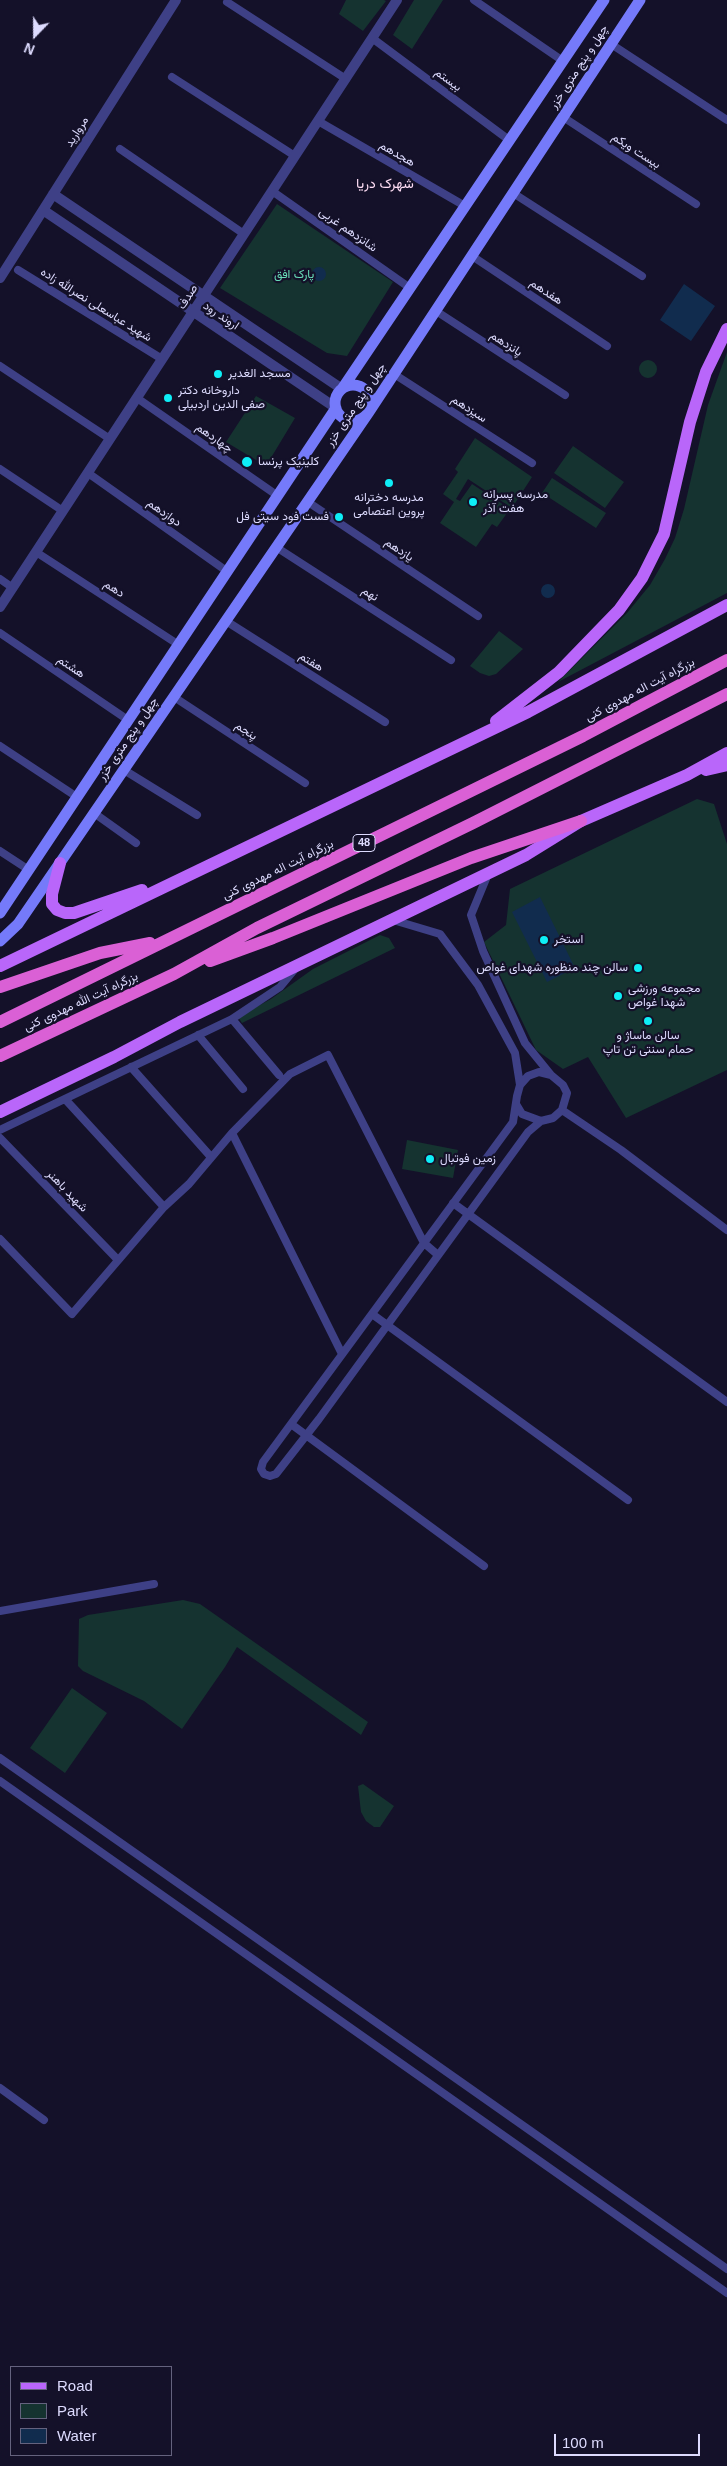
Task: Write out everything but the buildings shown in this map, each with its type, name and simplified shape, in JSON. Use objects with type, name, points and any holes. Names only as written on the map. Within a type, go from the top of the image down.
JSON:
[{"type":"highway","name":"بزرگراه آیت اله مهدوی کنی","points":[[0,1022],[582,736],[727,660]]},
{"type":"highway","name":"48","points":[[174,974],[257,928],[473,824],[727,694]]},
{"type":"highway","points":[[174,974],[273,938],[471,858],[582,821]]},
{"type":"highway","points":[[0,986],[100,953],[167,940]]},
{"type":"highway","name":"بزرگراه آیت الله مهدوی کنی","points":[[0,1056],[174,974]]},
{"type":"main road","name":"چهل و پنج متری خزر","points":[[342,389],[604,0]]},
{"type":"main road","name":"چهل و پنج متری خزر","points":[[0,941],[18,924],[308,502],[640,0]]},
{"type":"main road","points":[[479,734],[559,672],[619,610],[642,578],[664,534],[690,422],[706,372],[727,330]]},
{"type":"main road","points":[[354,386],[365,390],[371,400],[369,412],[365,417],[354,421],[343,418],[336,408],[336,398],[342,389],[354,386]]},
{"type":"main road","name":"چهل و پنج متری خزر","points":[[0,913],[336,408]]},
{"type":"main road","points":[[0,966],[528,712],[727,605]]},
{"type":"main road","points":[[0,1112],[526,855],[582,821],[687,775],[727,753]]},
{"type":"main road","points":[[687,775],[727,765]]},
{"type":"main road","points":[[60,863],[52,894],[52,904],[57,910],[65,913],[74,913],[197,872]]},
{"type":"street","name":"مروارید","points":[[0,278],[176,0]]},
{"type":"street","name":"صدف","points":[[0,607],[397,0]]},
{"type":"street","points":[[474,0],[563,61]]},
{"type":"street","points":[[227,2],[346,79]]},
{"type":"street","name":"بیستم","points":[[372,38],[510,140]]},
{"type":"street","points":[[611,44],[727,120]]},
{"type":"street","points":[[172,77],[295,156]]},
{"type":"street","name":"بیست ویکم","points":[[563,117],[696,204]]},
{"type":"street","name":"هجدهم","points":[[318,121],[465,206]]},
{"type":"street","points":[[120,149],[244,234]]},
{"type":"street","name":"شانزدهم غربی","points":[[272,191],[410,288]]},
{"type":"street","points":[[513,193],[642,276]]},
{"type":"street","name":"اروند رود","points":[[53,194],[342,389]]},
{"type":"street","name":"اروند رود","points":[[43,210],[336,408]]},
{"type":"street","name":"هفدهم","points":[[472,256],[608,346]]},
{"type":"street","name":"شهید عباسعلی نصرالله زاده","points":[[18,270],[162,359]]},
{"type":"street","name":"پانزدهم","points":[[436,311],[565,395]]},
{"type":"street","points":[[0,366],[110,439]]},
{"type":"street","name":"سیزدهم","points":[[394,374],[532,463]]},
{"type":"street","name":"چهاردهم","points":[[137,398],[278,496]]},
{"type":"street","points":[[0,470],[63,511]]},
{"type":"street","name":"دوازدهم","points":[[88,473],[228,572]]},
{"type":"street","name":"یازدهم","points":[[308,502],[478,616]]},
{"type":"street","name":"نهم","points":[[276,547],[451,660]]},
{"type":"street","name":"دهم","points":[[36,552],[178,645]]},
{"type":"street","points":[[0,579],[13,588]]},
{"type":"street","name":"هفتم","points":[[226,621],[385,722]]},
{"type":"street","name":"هشتم","points":[[0,633],[128,720]]},
{"type":"street","name":"پنجم","points":[[174,697],[305,783]]},
{"type":"street","points":[[0,746],[77,797]]},
{"type":"street","points":[[124,770],[198,815]]},
{"type":"street","points":[[94,813],[136,843]]},
{"type":"street","points":[[0,851],[29,870]]},
{"type":"street","points":[[393,920],[440,934],[478,985],[515,1053],[520,1085],[513,1122],[262,1464],[264,1474],[270,1476],[276,1474],[306,1435],[528,1132],[541,1121],[553,1118],[562,1110],[567,1093],[563,1084],[551,1075],[525,1043],[483,952],[471,915],[488,874]]},
{"type":"street","points":[[0,1130],[232,1019],[280,987],[297,966]]},
{"type":"street","points":[[232,1019],[279,1075]]},
{"type":"street","points":[[198,1035],[243,1089]]},
{"type":"street","points":[[0,1239],[72,1314],[164,1207],[189,1184],[232,1133],[290,1074],[328,1055],[424,1243],[438,1255]]},
{"type":"street","points":[[131,1067],[211,1157]]},
{"type":"street","points":[[520,1085],[528,1076],[539,1072],[551,1075]]},
{"type":"street","points":[[64,1099],[164,1207]]},
{"type":"street","points":[[516,1104],[522,1114],[541,1121]]},
{"type":"street","points":[[562,1110],[621,1150],[727,1230]]},
{"type":"street","points":[[232,1133],[342,1354]]},
{"type":"street","name":"شهید باهنر","points":[[0,1138],[118,1260]]},
{"type":"street","points":[[454,1203],[727,1402]]},
{"type":"street","points":[[372,1314],[628,1500]]},
{"type":"street","points":[[291,1424],[484,1566]]},
{"type":"street","points":[[0,1611],[154,1584]]},
{"type":"street","points":[[0,1758],[727,2269]]},
{"type":"street","points":[[0,1781],[727,2293]]},
{"type":"street","points":[[0,2088],[44,2120]]},
{"type":"green space","points":[[346,0],[386,1],[363,31],[339,14]]},
{"type":"green space","points":[[414,0],[443,0],[412,49],[393,35]]},
{"type":"green space","name":"پارک افق","points":[[277,204],[393,282],[347,356],[327,353],[220,288]]},
{"type":"green space","points":[[727,352],[727,593],[558,682],[627,613],[650,585],[665,559],[675,538],[684,509],[708,405]]},
{"type":"green space","points":[[648,360],[654,363],[657,369],[654,375],[648,378],[642,375],[639,369],[642,363]]},
{"type":"green space","points":[[256,396],[295,418],[266,466],[226,442]]},
{"type":"green space","points":[[475,438],[532,477],[512,508],[468,479],[456,499],[460,501],[472,484],[510,509],[497,527],[492,524],[476,547],[440,523],[454,502],[443,494],[458,472],[455,469]]},
{"type":"green space","points":[[573,446],[624,482],[605,508],[554,473]]},
{"type":"green space","points":[[552,478],[606,513],[596,528],[542,493]]},
{"type":"green space","points":[[499,631],[523,649],[496,674],[489,676],[480,673],[470,666]]},
{"type":"green space","name":"مجموعه ورزشی شهدا غواص","points":[[697,799],[714,804],[727,844],[727,1070],[626,1118],[588,1057],[563,1069],[536,1050],[484,942],[506,925],[510,889]]},
{"type":"green space","points":[[380,935],[389,938],[395,948],[242,1023],[238,1017],[271,999],[313,969]]},
{"type":"green space","name":"زمین فوتبال","points":[[407,1140],[458,1150],[453,1178],[402,1169]]},
{"type":"green space","points":[[183,1600],[200,1604],[368,1722],[361,1735],[237,1647],[182,1729],[144,1701],[83,1671],[78,1666],[79,1619],[88,1615]]},
{"type":"green space","points":[[72,1688],[107,1713],[65,1773],[30,1748]]},
{"type":"green space","points":[[363,1784],[394,1806],[380,1827],[374,1827],[366,1821],[361,1812],[358,1786]]},
{"type":"water","points":[[319,267],[324,269],[326,274],[324,279],[319,281],[314,279],[312,274],[314,269]]},
{"type":"water","points":[[684,284],[715,306],[691,341],[660,320]]},
{"type":"water","points":[[545,584],[551,584],[555,591],[551,598],[545,598],[541,594],[541,588]]},
{"type":"water","name":"استخر","points":[[540,897],[575,968],[547,982],[512,912]]},
{"type":"place","name":"مسجد الغدیر","points":[[218,374]]},
{"type":"place","name":"داروخانه دکتر صفی الدین اردبیلی","points":[[168,398]]},
{"type":"place","name":"کلینیک پرنسا","points":[[247,462]]},
{"type":"place","name":"مدرسه دخترانه پروین اعتصامی","points":[[389,483]]},
{"type":"place","name":"مدرسه پسرانه هفت آذر","points":[[473,502]]},
{"type":"place","name":"فست فود سیتی فل","points":[[339,517]]},
{"type":"place","name":"استخر","points":[[544,940]]},
{"type":"place","name":"سالن چند منظوره شهدای غواص","points":[[638,968]]},
{"type":"place","name":"مجموعه ورزشی شهدا غواص","points":[[618,996]]},
{"type":"place","name":"سالن ماساژ و حمام سنتی تن تاپ","points":[[648,1021]]},
{"type":"place","name":"زمین فوتبال","points":[[430,1159]]},
{"type":"district","name":"شهرک دریا","points":[[385,184]]}]
